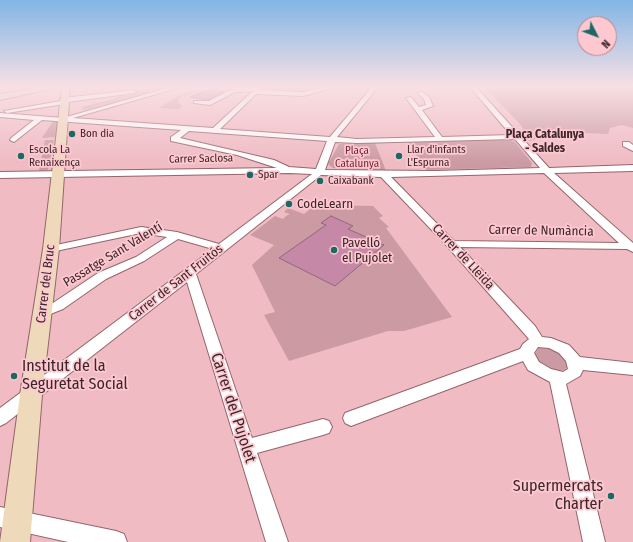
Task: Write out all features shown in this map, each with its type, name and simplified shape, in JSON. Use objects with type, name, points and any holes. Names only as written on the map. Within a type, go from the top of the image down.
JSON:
[{"type":"street","name":"Carrer del Bruc","points":[[11,526],[23,481],[31,395],[51,249],[63,112]]},
{"type":"street","points":[[63,119],[84,112]]},
{"type":"street","points":[[215,130],[234,112]]},
{"type":"street","points":[[320,171],[332,139],[354,112]]},
{"type":"street","points":[[420,112],[440,139]]},
{"type":"street","points":[[495,112],[547,171],[632,247]]},
{"type":"street","points":[[1,116],[41,117],[356,141],[516,136]]},
{"type":"street","points":[[14,140],[41,117]]},
{"type":"street","points":[[188,128],[174,139],[245,155],[271,162],[290,170]]},
{"type":"street","name":"Carrer Saclosa","points":[[58,173],[290,170],[384,174],[633,168]]},
{"type":"street","name":"Carrer de Sant Fruitós","points":[[0,418],[190,273],[320,171]]},
{"type":"street","points":[[0,175],[58,173]]},
{"type":"street","name":"Carrer de Lleida","points":[[384,174],[530,330],[532,348]]},
{"type":"street","points":[[51,249],[141,230],[177,235],[221,248]]},
{"type":"street","name":"Passatge Sant Valentí","points":[[43,312],[58,306],[102,276],[140,259],[177,235]]},
{"type":"street","name":"Carrer de Numància","points":[[451,244],[632,247]]},
{"type":"street","name":"Carrer del Pujolet","points":[[190,273],[277,542]]},
{"type":"street","points":[[351,418],[532,348],[551,343],[564,349],[573,358],[576,363],[576,368],[572,375],[557,378],[548,375],[533,366],[532,348]]},
{"type":"street","points":[[576,363],[633,369]]},
{"type":"street","points":[[557,378],[594,542]]},
{"type":"street","points":[[246,448],[323,427]]},
{"type":"street","points":[[11,526],[116,542]]},
{"type":"green space","points":[[509,112],[633,112],[633,128],[622,125],[610,128],[608,134],[541,131],[539,138],[530,141],[520,124]]},
{"type":"green space","points":[[53,121],[58,122],[55,137],[42,138]]},
{"type":"green space","points":[[45,140],[54,140],[48,170],[39,171]]},
{"type":"green space","points":[[509,140],[515,142],[532,163],[531,167],[426,170],[408,142]]},
{"type":"green space","name":"Plaça Catalunya","points":[[375,143],[386,171],[333,168],[328,164],[339,144]]},
{"type":"green space","points":[[315,205],[373,206],[383,216],[379,218],[389,227],[386,228],[452,317],[404,331],[388,331],[289,361],[264,315],[275,312],[252,265],[274,245],[250,235],[275,216],[283,219],[290,214],[284,212],[288,208],[304,214]]},
{"type":"green space","points":[[539,348],[554,349],[564,356],[568,364],[565,370],[556,371],[541,365],[535,354]]},
{"type":"building","name":"Pavelló el Pujolet","points":[[331,216],[353,226],[348,229],[384,245],[335,286],[279,258],[326,225],[321,223]]},
{"type":"place","name":"Bon dia","points":[[72,134]]},
{"type":"place","name":"Escola La Renaixença","points":[[21,156]]},
{"type":"place","name":"Llar d'infants L'Espurna","points":[[399,156]]},
{"type":"place","name":"Spar","points":[[250,175]]},
{"type":"place","name":"Caixabank","points":[[320,181]]},
{"type":"place","name":"CodeLearn","points":[[289,204]]},
{"type":"place","name":"Pavelló el Pujolet","points":[[334,250]]},
{"type":"place","name":"Institut de la Seguretat Social","points":[[14,376]]},
{"type":"place","name":"Supermercats Charter","points":[[611,496]]},
{"type":"district","name":"Plaça Catalunya - Saldes","points":[[545,142]]}]
